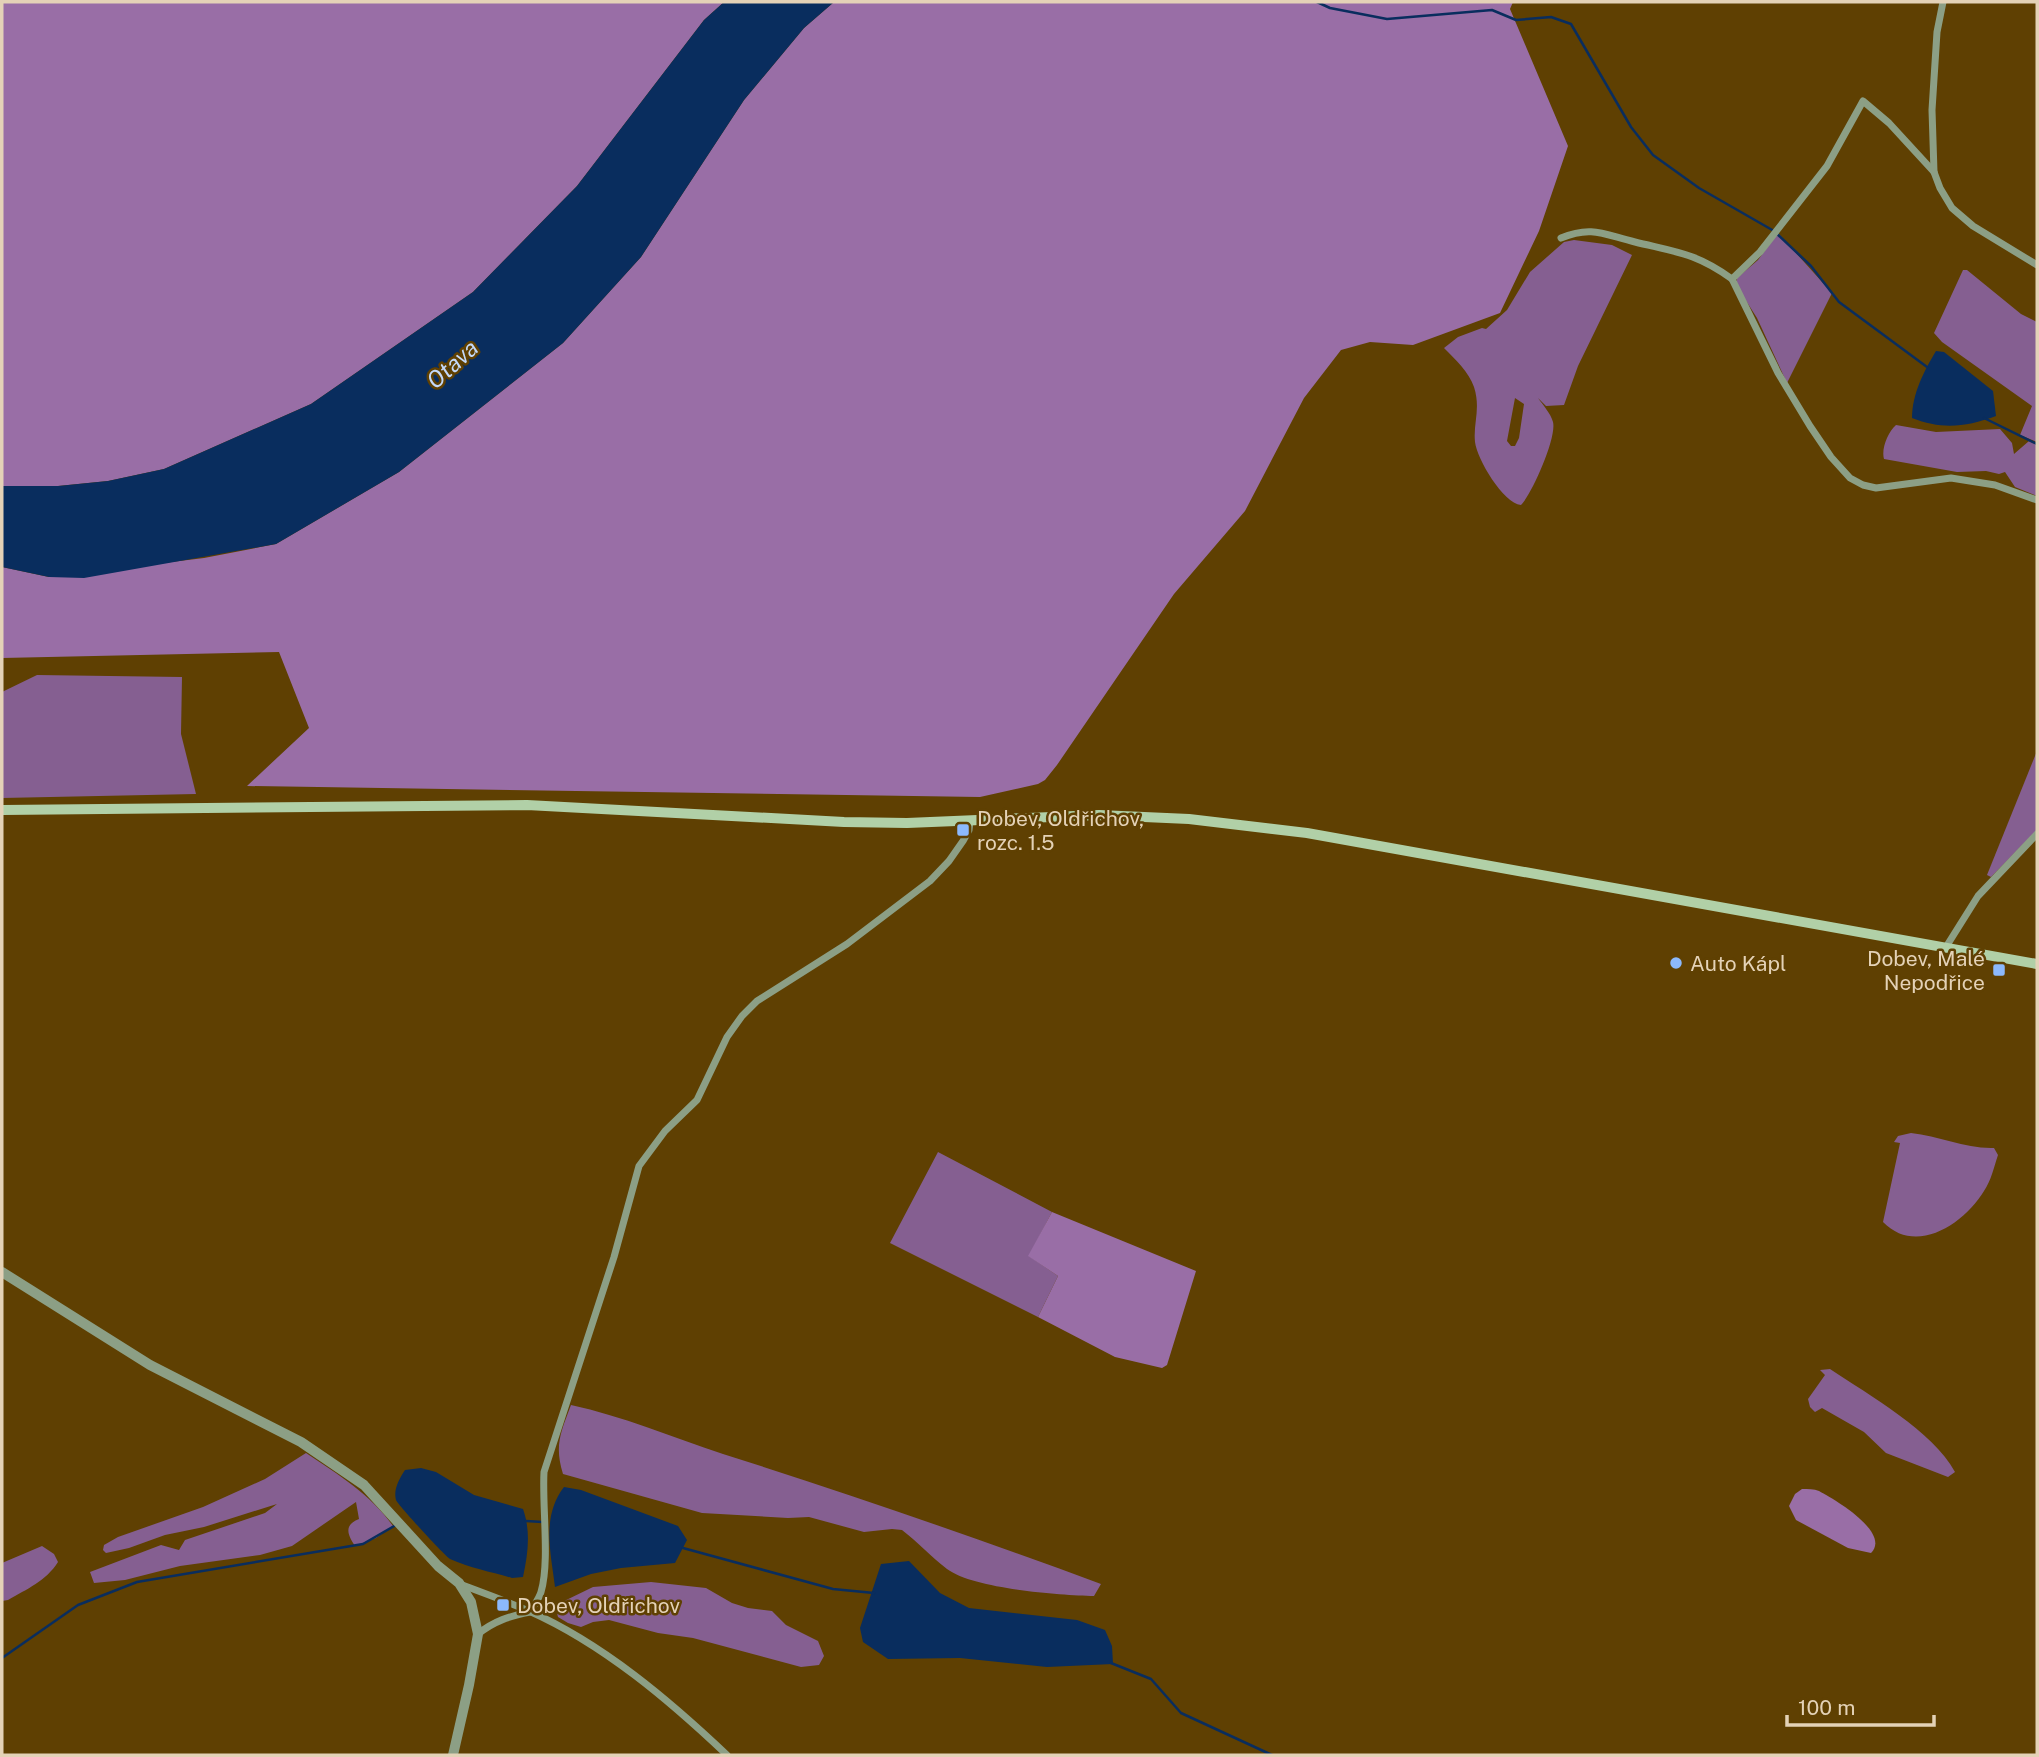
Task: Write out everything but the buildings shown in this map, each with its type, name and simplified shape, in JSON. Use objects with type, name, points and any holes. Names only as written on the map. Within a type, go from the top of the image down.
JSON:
[{"type":"main road","points":[[2,810],[527,805],[844,822],[970,821],[1099,815],[1189,819],[1307,832],[2037,964]]},
{"type":"street","points":[[1934,172],[1932,110],[1937,32],[1943,2]]},
{"type":"street","points":[[1732,279],[1760,252],[1827,166],[1863,100],[1889,123],[1934,172],[1946,199],[1960,215],[1995,241],[2037,265]]},
{"type":"street","points":[[1561,238],[1588,230],[1603,232],[1633,242],[1683,252],[1732,279],[1793,397],[1831,457],[1850,478],[1876,488],[1951,478],[1994,485],[2037,500]]},
{"type":"street","points":[[478,1634],[509,1616],[530,1612],[540,1595],[545,1573],[542,1502],[544,1472],[614,1257],[639,1166],[665,1131],[697,1100],[727,1037],[742,1016],[757,1001],[847,944],[930,881],[963,841],[970,821]]},
{"type":"street","points":[[1946,947],[1978,896],[2037,834]]},
{"type":"street","points":[[2,1272],[150,1365],[300,1442],[364,1485],[403,1530],[459,1583],[471,1602],[478,1634],[453,1755]]},
{"type":"street","points":[[459,1583],[530,1612],[570,1632],[614,1660],[692,1721],[727,1755]]},
{"type":"shaded area","points":[[2,2],[724,2],[704,20],[577,186],[473,292],[311,404],[164,469],[108,481],[58,486],[2,486]]},
{"type":"shaded area","points":[[834,2],[1513,2],[1510,9],[1568,146],[1539,231],[1500,313],[1413,345],[1370,342],[1341,350],[1304,398],[1245,511],[1174,594],[1057,765],[1045,780],[1038,784],[980,797],[247,786],[309,728],[279,652],[2,658],[2,567],[49,577],[204,558],[276,544],[399,472],[563,343],[641,257],[744,100],[804,28]]},
{"type":"shaded area","points":[[1778,233],[1832,293],[1787,383],[1757,318],[1736,285],[1737,278],[1758,260]]},
{"type":"shaded area","points":[[1574,240],[1612,245],[1632,255],[1578,366],[1564,405],[1546,406],[1538,398],[1551,416],[1553,429],[1543,465],[1521,505],[1506,497],[1480,459],[1475,442],[1477,402],[1474,387],[1465,371],[1444,348],[1458,337],[1486,329],[1507,310],[1530,272],[1564,242]],"holes":[[[1515,398],[1524,404],[1519,438],[1515,446],[1511,446],[1507,441]]]},
{"type":"shaded area","points":[[1963,270],[1967,270],[2021,314],[2037,322],[2037,442],[2020,435],[2032,406],[1942,342],[1934,333]]},
{"type":"shaded area","points":[[1896,425],[1936,432],[2000,429],[2012,443],[2014,454],[2029,441],[2037,445],[2037,496],[2015,487],[2005,472],[1957,472],[1884,459],[1886,441]]},
{"type":"shaded area","points":[[37,675],[182,677],[181,734],[196,794],[2,798],[2,692]]},
{"type":"shaded area","points":[[2037,751],[2037,830],[1991,877],[1987,875]]},
{"type":"shaded area","points":[[1911,1133],[1994,1148],[1998,1155],[1989,1183],[1975,1203],[1952,1224],[1924,1236],[1896,1232],[1883,1222],[1900,1143],[1894,1142],[1898,1136]]},
{"type":"shaded area","points":[[938,1152],[1052,1212],[1029,1256],[1058,1276],[1038,1317],[890,1243]]},
{"type":"shaded area","points":[[1052,1212],[1196,1271],[1167,1365],[1162,1368],[1115,1357],[1038,1317],[1058,1276],[1028,1256]]},
{"type":"shaded area","points":[[1830,1369],[1916,1428],[1932,1442],[1955,1472],[1948,1477],[1886,1453],[1864,1432],[1822,1408],[1815,1412],[1808,1399],[1825,1375],[1820,1370]]},
{"type":"shaded area","points":[[571,1405],[628,1421],[960,1533],[1101,1584],[1094,1596],[1039,1592],[976,1582],[947,1569],[902,1530],[864,1532],[809,1517],[702,1513],[563,1474],[559,1447]]},
{"type":"shaded area","points":[[306,1453],[364,1495],[393,1526],[376,1538],[355,1546],[348,1530],[354,1521],[359,1519],[356,1502],[292,1546],[260,1555],[180,1566],[125,1580],[94,1583],[90,1572],[161,1545],[179,1550],[185,1540],[265,1513],[277,1504],[204,1527],[165,1535],[129,1548],[106,1553],[103,1550],[104,1545],[118,1537],[203,1507],[265,1479]]},
{"type":"shaded area","points":[[1802,1489],[1819,1491],[1859,1518],[1874,1536],[1875,1545],[1871,1553],[1848,1548],[1796,1520],[1789,1506],[1795,1494]]},
{"type":"shaded area","points":[[42,1546],[54,1554],[58,1562],[53,1569],[36,1584],[2,1601],[2,1563]]},
{"type":"shaded area","points":[[651,1582],[706,1588],[732,1603],[772,1611],[786,1625],[818,1641],[824,1656],[819,1665],[801,1667],[693,1638],[658,1633],[609,1620],[581,1627],[558,1617],[558,1604],[593,1587]]},
{"type":"water","name":"Otava","points":[[724,2],[834,2],[804,28],[744,100],[641,257],[563,343],[399,472],[276,544],[84,578],[49,577],[2,567],[2,486],[58,486],[108,481],[164,469],[311,404],[473,292],[577,186],[704,20]]},
{"type":"water","points":[[1936,351],[1944,352],[1993,391],[1996,416],[1954,426],[1912,418],[1916,392]]},
{"type":"water","points":[[421,1468],[436,1472],[474,1495],[523,1509],[528,1543],[523,1577],[512,1578],[450,1559],[431,1541],[398,1504],[395,1496],[405,1470]]},
{"type":"water","points":[[564,1487],[581,1490],[678,1526],[687,1540],[675,1563],[591,1574],[555,1587],[550,1523],[552,1510]]},
{"type":"water","points":[[909,1561],[940,1593],[969,1608],[1077,1620],[1105,1630],[1112,1646],[1113,1664],[1047,1667],[960,1658],[888,1659],[863,1642],[860,1628],[881,1564]]},
{"type":"waterway","points":[[1317,2],[1330,8],[1387,19],[1492,10],[1516,20],[1551,17],[1571,24],[1631,127],[1653,155],[1699,188],[1774,231],[1811,266],[1839,302],[1927,367]]},
{"type":"waterway","points":[[1984,418],[2037,444]]},
{"type":"waterway","points":[[526,1521],[543,1522]]},
{"type":"waterway","points":[[2,1658],[78,1605],[137,1582],[363,1544],[396,1525]]},
{"type":"waterway","points":[[683,1548],[833,1589],[874,1593]]},
{"type":"waterway","points":[[1111,1663],[1151,1679],[1181,1713],[1272,1755]]},
{"type":"place","name":"Dobev, Oldřichov, rozc. 1.5","points":[[963,830]]},
{"type":"place","name":"Auto Kápl","points":[[1676,963]]},
{"type":"place","name":"Dobev, Malé Nepodřice","points":[[1999,970]]},
{"type":"place","name":"Dobev, Oldřichov","points":[[503,1605]]}]
